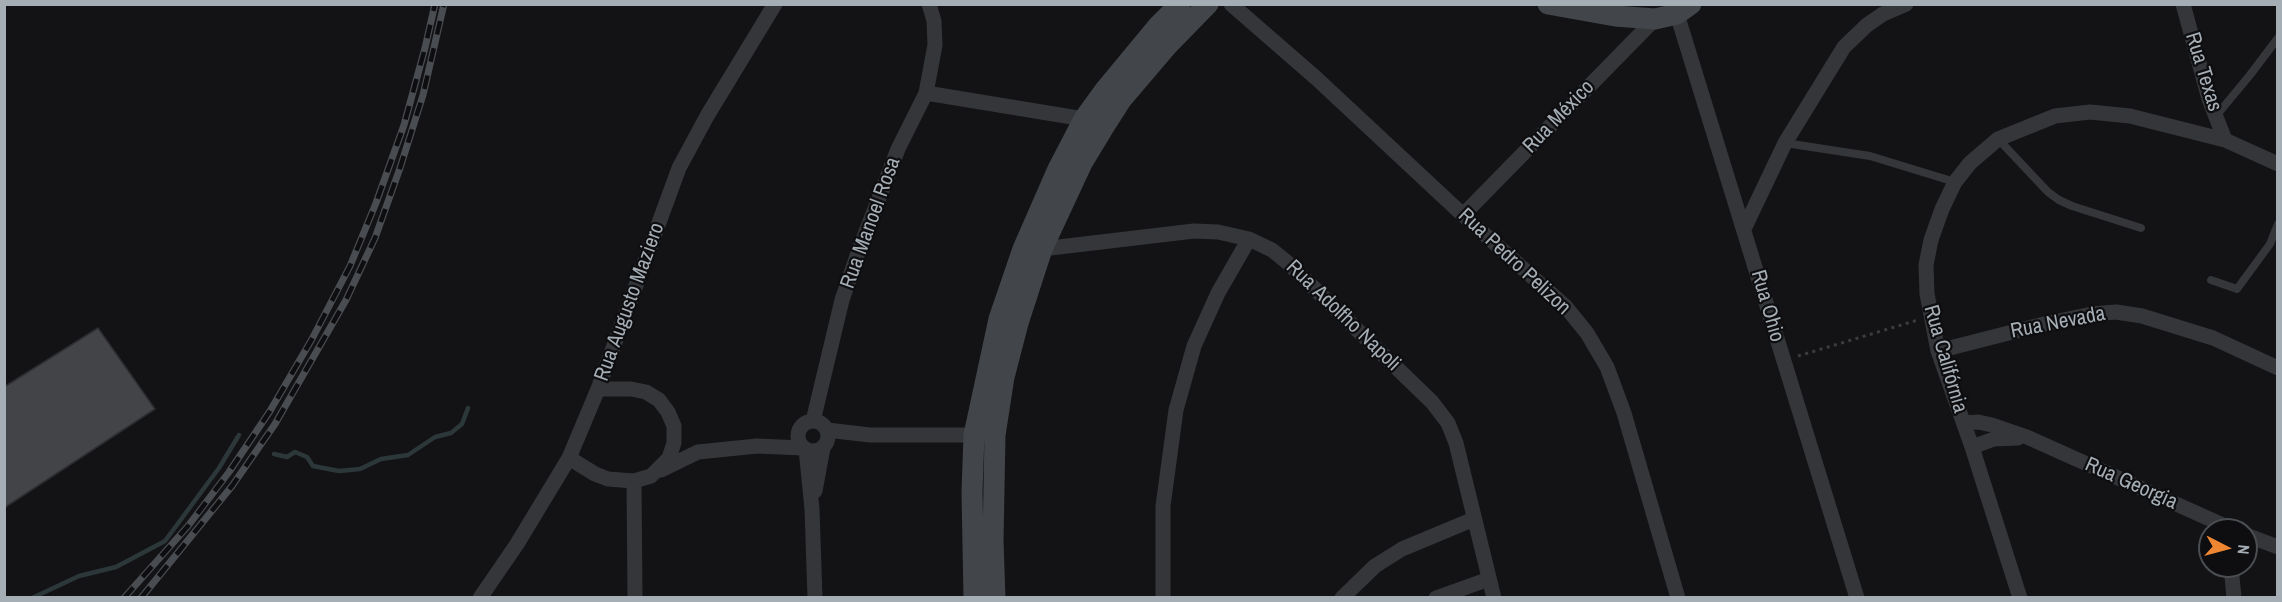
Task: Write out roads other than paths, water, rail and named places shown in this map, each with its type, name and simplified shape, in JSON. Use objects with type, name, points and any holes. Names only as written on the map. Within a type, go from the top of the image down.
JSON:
[{"type":"main road","points":[[974,597],[972,492],[974,435],[999,319],[1023,249],[1058,169],[1084,119],[1158,26],[1180,4]]},
{"type":"main road","points":[[995,597],[993,541],[995,435],[1004,376],[1042,249],[1082,163],[1121,100],[1167,46],[1208,4]]},
{"type":"main road","points":[[1548,4],[1617,10],[1655,20],[1686,8]]},
{"type":"street","name":"Rua Augusto Maziero","points":[[480,597],[517,544],[569,458],[598,389],[679,168],[707,116],[775,4]]},
{"type":"street","points":[[929,4],[934,21],[935,45],[926,93],[1084,119]]},
{"type":"street","name":"Rua Pedro Pelizon","points":[[1231,4],[1316,78],[1565,306],[1587,333],[1607,367],[1624,412],[1678,597]]},
{"type":"street","points":[[1744,229],[1785,143],[1844,47],[1867,25],[1883,14],[1906,4]]},
{"type":"street","name":"Rua Texas","points":[[2183,4],[2208,99],[2225,140]]},
{"type":"street","name":"Rua Ohio","points":[[1686,8],[1744,229],[1857,597]]},
{"type":"street","name":"Rua México","points":[[1463,215],[1655,20]]},
{"type":"street","name":"Rua Manoel Rosa","points":[[812,509],[822,434],[828,357],[842,300],[898,149],[926,93]]},
{"type":"street","name":"Rua Califórnia","points":[[2020,597],[1964,423],[1938,351],[1927,294],[1926,266],[1930,240],[1955,182],[1976,158],[1998,139],[2055,116],[2090,112],[2130,116],[2225,140],[2277,164]]},
{"type":"street","name":"Rua Adolfho Napoli","points":[[1042,249],[1194,231],[1218,232],[1249,240],[1272,250],[1432,402],[1448,423],[1456,442],[1494,597]]},
{"type":"street","points":[[1163,597],[1163,506],[1176,410],[1194,346],[1218,292],[1249,240]]},
{"type":"street","name":"Rua Nevada","points":[[1938,351],[2044,324],[2092,314],[2116,312],[2142,316],[2213,338],[2277,368]]},
{"type":"street","points":[[598,389],[631,389],[646,392],[664,406],[683,444],[698,452]]},
{"type":"street","name":"Rua Georgia","points":[[1964,423],[1978,422],[1992,425],[2027,437],[2207,518]]},
{"type":"street","points":[[757,446],[799,431],[805,424],[822,434],[995,435]]},
{"type":"street","points":[[658,471],[669,458],[674,443],[674,426]]},
{"type":"street","name":"Rua Manoel Rosa","points":[[799,431],[798,438],[804,448],[812,509],[815,597]]},
{"type":"street","points":[[569,458],[602,476],[634,481],[651,476],[698,452],[757,446],[804,448],[814,452],[822,434]]},
{"type":"street","name":"Rua Georgia","points":[[1972,447],[1994,439],[2027,437]]},
{"type":"street","points":[[634,481],[635,597]]},
{"type":"street","points":[[1344,597],[1375,566],[1402,549],[1474,519]]},
{"type":"street","points":[[2258,540],[2277,547]]},
{"type":"street","points":[[2232,578],[2234,597]]},
{"type":"street","points":[[1436,597],[1489,579]]},
{"type":"lane","points":[[2216,116],[2277,38]]},
{"type":"lane","points":[[1998,139],[2048,192],[2060,201],[2141,228]]},
{"type":"lane","points":[[1785,143],[1870,156],[1955,182]]},
{"type":"lane","points":[[2211,280],[2237,289],[2270,244],[2277,224]]},
{"type":"waterway","points":[[274,454],[287,457],[295,452],[307,457],[313,466],[339,471],[360,469],[381,459],[408,455],[435,437],[451,433],[462,424],[468,408]]},
{"type":"waterway","points":[[32,598],[79,576],[116,567],[165,541],[219,468],[239,435]]},
{"type":"railway","points":[[124,598],[188,526],[229,472],[270,411],[312,339],[350,266],[376,203],[404,125],[435,4]]},
{"type":"railway","points":[[141,598],[232,486],[275,424],[346,300],[375,238],[400,168],[423,95],[444,4]]}]
